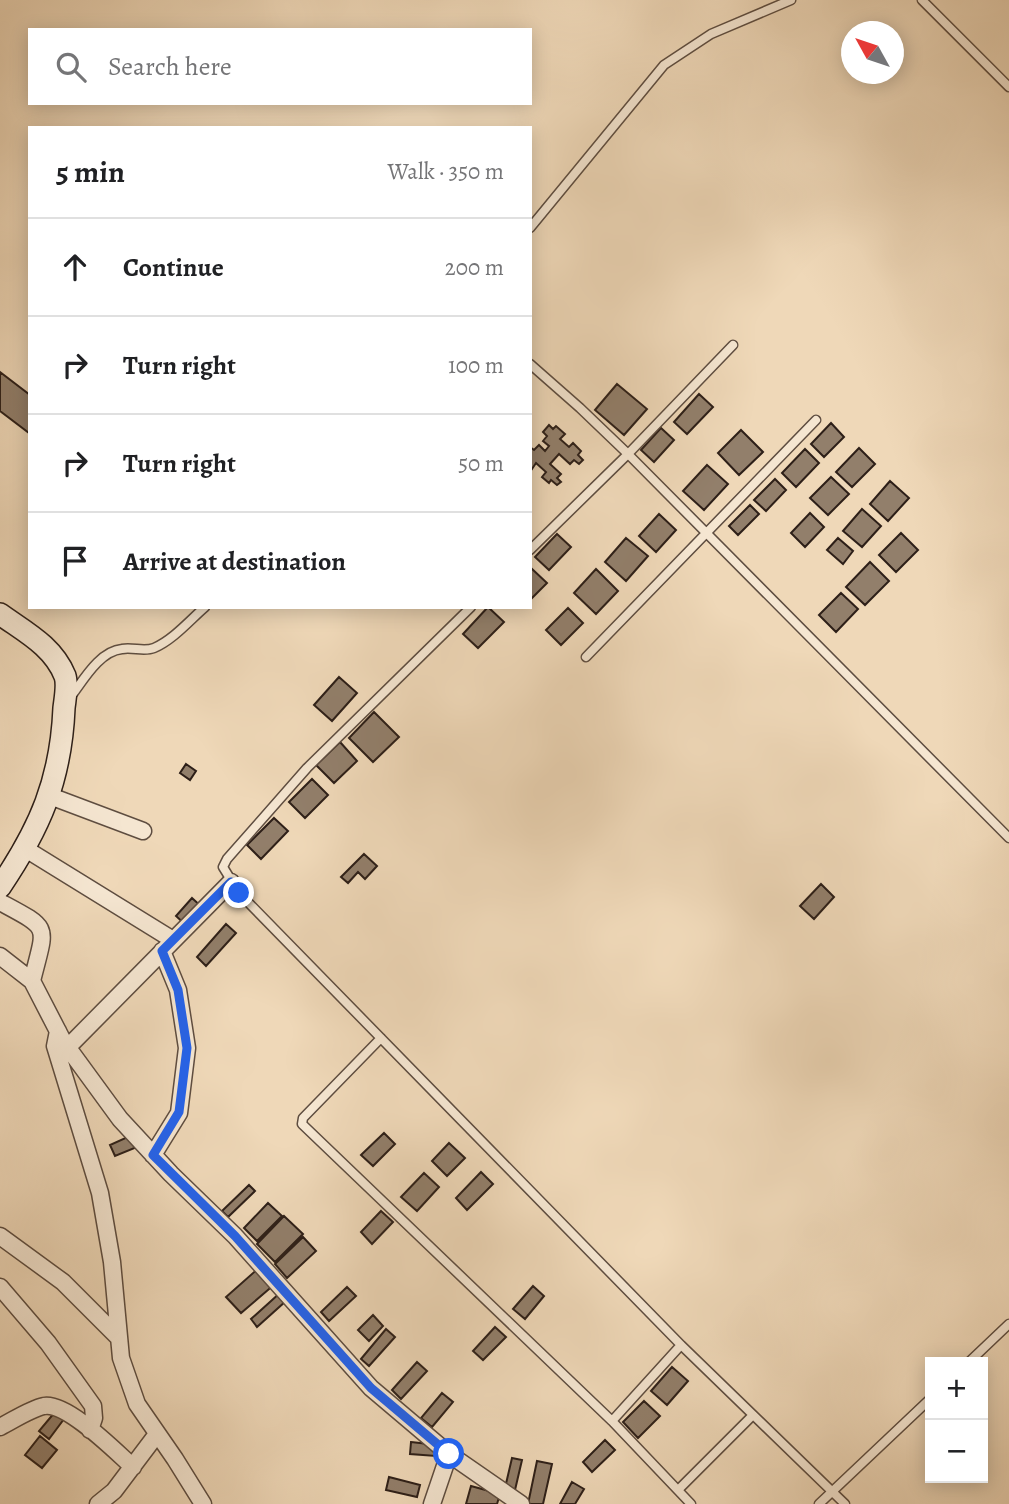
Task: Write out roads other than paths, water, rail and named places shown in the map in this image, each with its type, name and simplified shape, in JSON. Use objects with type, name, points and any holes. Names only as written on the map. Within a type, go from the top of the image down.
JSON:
[{"type":"street","points":[[0,614],[47,647],[66,678],[59,757],[50,796],[24,848],[0,887]]},
{"type":"street","points":[[50,796],[143,831]]},
{"type":"street","points":[[24,848],[168,946],[187,1048],[179,1112],[153,1155]]},
{"type":"street","points":[[68,1047],[231,882]]},
{"type":"street","points":[[0,902],[37,922],[41,929],[43,937],[32,981]]},
{"type":"street","points":[[0,956],[32,981],[68,1047],[120,1119],[235,1236],[371,1388],[449,1454],[513,1501]]},
{"type":"street","points":[[58,1031],[55,1046],[100,1193],[112,1262],[121,1358],[137,1404],[203,1504]]},
{"type":"street","points":[[0,1236],[63,1282],[118,1336]]},
{"type":"street","points":[[0,1287],[48,1343],[93,1406],[94,1418],[90,1430]]},
{"type":"street","points":[[0,1427],[42,1406],[58,1407],[133,1466]]},
{"type":"street","points":[[98,1504],[114,1491],[157,1434]]},
{"type":"street","points":[[432,1504],[449,1454]]},
{"type":"lane","points":[[532,226],[663,65],[711,34],[791,0]]},
{"type":"lane","points":[[922,0],[1009,87]]},
{"type":"lane","points":[[532,548],[733,345]]},
{"type":"lane","points":[[532,366],[628,454],[1009,838]]},
{"type":"lane","points":[[586,657],[816,420]]},
{"type":"lane","points":[[65,705],[95,665],[109,654],[121,648],[151,649],[160,645],[203,609]]},
{"type":"lane","points":[[469,609],[307,768],[227,859],[223,867],[239,893],[681,1345],[845,1504]]},
{"type":"lane","points":[[381,1038],[303,1118],[302,1125],[612,1421],[691,1504]]},
{"type":"lane","points":[[974,1357],[1009,1324]]},
{"type":"lane","points":[[612,1421],[681,1345]]},
{"type":"lane","points":[[819,1504],[925,1404]]},
{"type":"lane","points":[[678,1490],[753,1415]]}]
